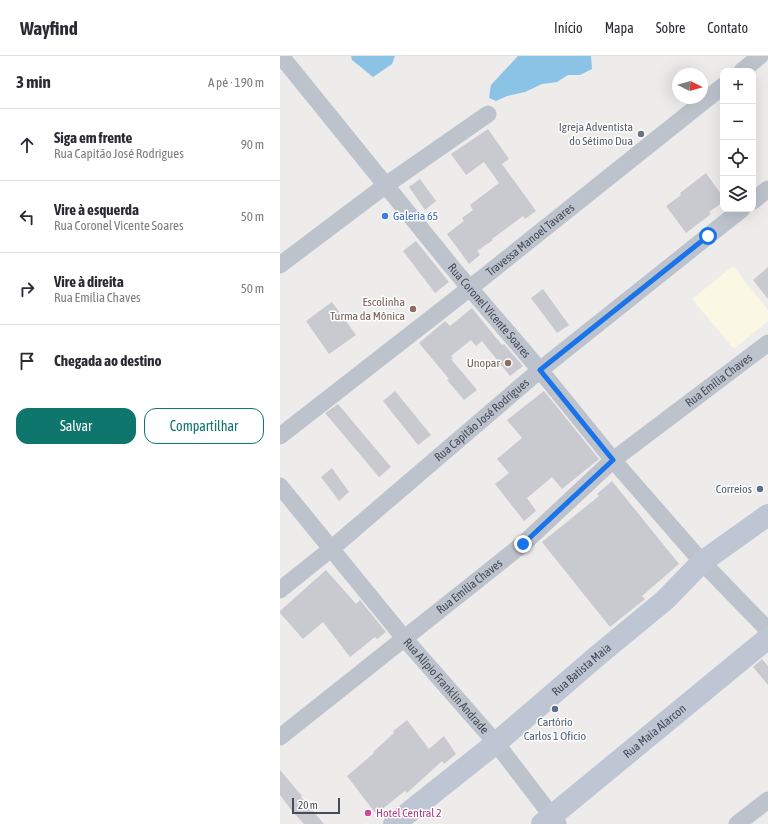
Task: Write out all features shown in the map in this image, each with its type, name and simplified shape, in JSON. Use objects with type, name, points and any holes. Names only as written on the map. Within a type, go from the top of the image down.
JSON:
[{"type":"main road","name":"Rua Batista Maia","points":[[394,824],[496,743],[665,600],[702,562],[768,515]]},
{"type":"main road","name":"Rua Maia Alarcon","points":[[550,821],[768,638]]},
{"type":"street","name":"Rua Coronel Vicente Soares","points":[[280,56],[613,460],[702,562],[768,630]]},
{"type":"street","points":[[746,68],[760,56]]},
{"type":"street","name":"Travessa Manoel Tavares","points":[[280,436],[470,288],[720,88]]},
{"type":"street","points":[[280,265],[386,185],[488,114]]},
{"type":"street","points":[[756,199],[768,189]]},
{"type":"street","name":"Rua Capitão José Rodrigues","points":[[280,590],[331,549],[540,370],[738,212]]},
{"type":"street","name":"Rua Emília Chaves","points":[[280,737],[523,544],[613,460],[768,343]]},
{"type":"street","name":"Rua Alípio Franklin Andrade","points":[[280,486],[404,638],[496,743],[550,821]]},
{"type":"street","points":[[737,824],[768,800]]},
{"type":"shaded area","points":[[733,266],[768,310],[768,321],[734,349],[692,299]]},
{"type":"water","points":[[351,56],[395,56],[392,64],[373,77],[352,60]]},
{"type":"water","points":[[518,56],[591,56],[592,69],[580,75],[568,75],[557,82],[542,84],[525,92],[507,96],[496,101],[489,98],[491,85]]},
{"type":"building","points":[[488,129],[509,159],[502,164],[536,211],[525,219],[523,216],[492,239],[493,240],[477,251],[480,255],[469,264],[447,234],[464,221],[462,218],[473,210],[470,205],[499,183],[484,162],[466,175],[451,154]]},
{"type":"building","points":[[706,173],[720,193],[720,204],[709,212],[711,214],[686,233],[666,206],[681,195],[680,193]]},
{"type":"building","points":[[420,179],[436,201],[425,210],[409,187]]},
{"type":"building","points":[[416,241],[449,282],[435,293],[403,251]]},
{"type":"building","points":[[768,267],[768,299],[753,280]]},
{"type":"building","points":[[543,289],[569,325],[557,333],[531,298]]},
{"type":"building","points":[[332,302],[356,335],[329,354],[306,321]]},
{"type":"building","points":[[472,308],[502,345],[504,344],[523,366],[510,376],[482,341],[476,346],[471,340],[451,356],[453,358],[451,359],[477,390],[464,400],[447,380],[449,379],[419,343],[445,321],[450,326]]},
{"type":"building","points":[[395,391],[431,435],[418,445],[383,401]]},
{"type":"building","points":[[544,391],[599,459],[562,489],[552,477],[527,498],[536,511],[524,521],[495,484],[509,473],[497,459],[522,438],[507,420]]},
{"type":"building","points":[[338,404],[391,467],[379,477],[325,413]]},
{"type":"building","points":[[332,468],[349,492],[339,501],[321,477]]},
{"type":"building","points":[[612,481],[679,564],[642,596],[645,599],[610,627],[542,542],[599,496],[597,494]]},
{"type":"building","points":[[326,570],[356,604],[360,600],[386,632],[377,639],[375,637],[350,657],[323,622],[303,639],[280,613],[280,611]]},
{"type":"building","points":[[762,659],[768,666],[768,685],[753,667]]},
{"type":"building","points":[[407,720],[429,749],[444,736],[456,754],[444,764],[442,761],[407,793],[405,791],[376,814],[347,776],[374,753],[373,752],[394,733],[393,731]]},
{"type":"building","points":[[280,770],[324,824],[304,824],[292,811],[280,795]]},
{"type":"place","name":"Igreja Adventista do Sétimo Dua","points":[[641,134]]},
{"type":"place","name":"Galeria 65","points":[[385,216]]},
{"type":"place","name":"Escolinha Turma da Mônica","points":[[413,309]]},
{"type":"place","name":"Unopar","points":[[508,363]]},
{"type":"place","name":"Correios","points":[[760,489]]},
{"type":"place","name":"Cartório Carlos 1 Ofício","points":[[555,709]]},
{"type":"place","name":"Hotel Central 2","points":[[368,813]]},
{"type":"route","points":[[523,544],[613,460],[540,370],[708,236]]}]
